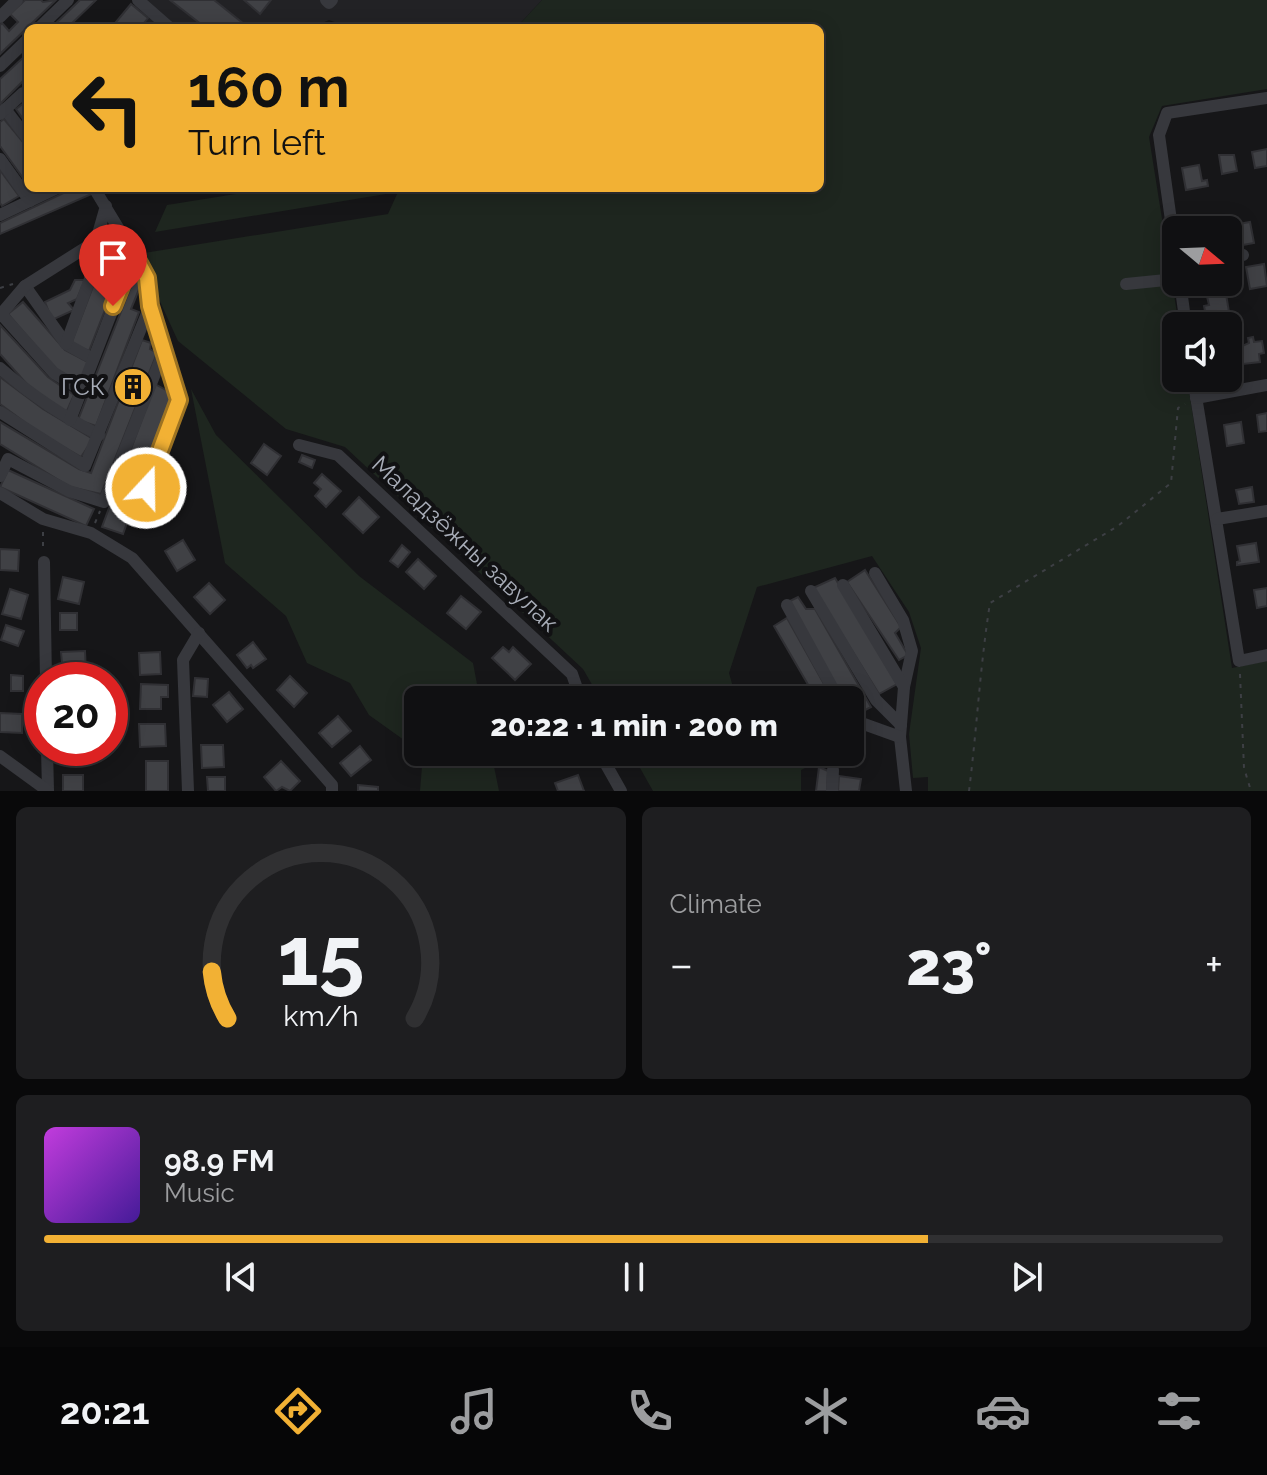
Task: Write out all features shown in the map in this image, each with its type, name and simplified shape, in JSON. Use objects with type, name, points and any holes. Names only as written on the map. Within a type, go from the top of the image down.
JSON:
[{"type":"street","points":[[43,24],[68,0]]},
{"type":"street","points":[[138,0],[165,24]]},
{"type":"street","points":[[326,0],[329,3],[332,0]]},
{"type":"street","points":[[0,17],[13,1]]},
{"type":"street","points":[[0,66],[24,45]]},
{"type":"street","points":[[24,94],[2,112],[24,135]]},
{"type":"street","points":[[1170,216],[1159,135],[1167,113],[1267,98]]},
{"type":"street","points":[[0,159],[30,201]]},
{"type":"street","points":[[0,215],[49,192]]},
{"type":"street","points":[[97,192],[147,278],[150,306],[179,400],[134,518]]},
{"type":"street","points":[[66,344],[91,276],[96,241],[106,206]]},
{"type":"street","points":[[82,390],[54,373],[1,314],[25,286],[96,241]]},
{"type":"street","points":[[70,420],[134,254]]},
{"type":"street","points":[[1126,284],[1162,281]]},
{"type":"street","points":[[25,286],[66,344],[93,359]]},
{"type":"street","points":[[0,412],[85,466],[150,306]]},
{"type":"street","points":[[0,476],[4,456],[69,491],[104,502],[164,351]]},
{"type":"street","points":[[0,368],[30,395],[99,435]]},
{"type":"street","points":[[1196,398],[1267,385]]},
{"type":"street","points":[[1195,392],[1239,661],[1267,655]]},
{"type":"street","name":"Маладзёжны завулак","points":[[299,445],[338,455],[572,674],[576,686]]},
{"type":"street","points":[[0,493],[43,519],[91,533],[132,558],[332,785],[332,791]]},
{"type":"street","points":[[1217,519],[1267,511]]},
{"type":"street","points":[[44,562],[46,662]]},
{"type":"street","points":[[875,573],[903,620],[912,651],[904,687],[901,731],[906,791]]},
{"type":"street","points":[[843,585],[904,687]]},
{"type":"street","points":[[811,591],[876,700],[901,731]]},
{"type":"street","points":[[787,605],[831,686]]},
{"type":"street","points":[[188,791],[183,660],[199,633]]},
{"type":"street","points":[[864,722],[901,731]]},
{"type":"street","points":[[0,756],[48,791]]},
{"type":"street","points":[[47,766],[48,791]]},
{"type":"street","points":[[607,766],[621,791]]},
{"type":"street","points":[[832,791],[833,770]]},
{"type":"path","points":[[969,791],[978,717],[979,670],[990,603],[1118,526],[1171,483],[1178,408],[1196,398]]},
{"type":"path","points":[[91,533],[104,502]]},
{"type":"path","points":[[43,519],[44,562]]},
{"type":"path","points":[[1239,661],[1244,768],[1251,791]]},
{"type":"shaded area","points":[[138,0],[542,0],[520,24],[340,24],[329,20],[320,24],[114,24],[131,4],[134,6]]},
{"type":"shaded area","points":[[542,0],[1267,0],[1267,89],[1162,106],[1149,137],[1162,219],[1162,296],[1174,296],[1177,312],[1162,312],[1162,392],[1189,392],[1232,668],[1267,661],[1267,791],[928,791],[928,777],[913,778],[909,734],[921,648],[909,612],[872,556],[757,587],[729,673],[733,686],[593,686],[583,669],[345,447],[286,429],[178,341],[153,286],[144,253],[388,214],[398,192],[824,192],[824,24],[520,24]]},
{"type":"shaded area","points":[[248,192],[398,192],[155,232],[167,205]]},
{"type":"shaded area","points":[[191,389],[216,435],[359,576],[473,663],[477,686],[404,686],[404,740],[369,715],[350,683],[307,663],[286,616],[225,563]]},
{"type":"shaded area","points":[[422,766],[494,766],[499,791],[420,791]]},
{"type":"shaded area","points":[[639,766],[809,766],[801,770],[801,791],[653,791]]},
{"type":"building","points":[[25,0],[56,0],[31,24],[24,24],[24,31],[0,54],[0,25],[2,23],[9,31],[18,22],[10,14]]},
{"type":"building","points":[[80,0],[96,0],[71,24],[55,24]]},
{"type":"building","points":[[170,0],[214,0],[244,24],[201,24]]},
{"type":"building","points":[[244,0],[271,0],[260,14]]},
{"type":"building","points":[[131,4],[148,18],[143,24],[114,24]]},
{"type":"building","points":[[24,57],[24,80],[0,104],[0,79]]},
{"type":"building","points":[[24,103],[24,120],[16,109]]},
{"type":"building","points":[[4,119],[24,143],[24,179],[0,146],[0,122]]},
{"type":"building","points":[[1267,149],[1267,166],[1255,168],[1252,152]]},
{"type":"building","points":[[1219,155],[1234,155],[1237,171],[1222,174]]},
{"type":"building","points":[[1199,165],[1202,181],[1207,180],[1208,186],[1186,190],[1182,168]]},
{"type":"building","points":[[0,170],[19,196],[2,206],[0,203]]},
{"type":"building","points":[[66,192],[94,193],[0,234],[0,223]]},
{"type":"building","points":[[1250,222],[1254,243],[1242,245],[1242,223]]},
{"type":"building","points":[[116,258],[124,261],[89,351],[71,344],[102,263],[113,267]]},
{"type":"building","points":[[1264,264],[1267,286],[1250,289],[1246,267]]},
{"type":"building","points":[[134,279],[142,282],[131,309],[139,312],[96,426],[78,420]]},
{"type":"building","points":[[75,280],[85,280],[77,299],[68,303],[74,310],[52,320],[45,302],[70,290]]},
{"type":"building","points":[[1207,296],[1226,296],[1229,312],[1205,312],[1204,306],[1209,305]]},
{"type":"building","points":[[23,302],[65,350],[88,362],[80,382],[55,369],[8,314]]},
{"type":"building","points":[[0,325],[48,377],[74,395],[66,413],[33,391],[0,354]]},
{"type":"building","points":[[1253,337],[1254,342],[1262,341],[1264,353],[1259,354],[1260,362],[1243,364],[1242,346],[1249,343],[1248,338]]},
{"type":"building","name":"ГСК","points":[[142,340],[151,343],[150,349],[157,353],[101,494],[70,487],[0,444],[0,422],[91,473]]},
{"type":"building","name":"ГСК","points":[[0,377],[43,409],[93,439],[81,457],[38,432],[0,404]]},
{"type":"building","name":"ГСК","points":[[155,384],[173,394],[123,534],[102,527]]},
{"type":"building","points":[[1267,413],[1267,431],[1259,432],[1257,415]]},
{"type":"building","points":[[1241,422],[1244,443],[1227,446],[1224,425]]},
{"type":"building","points":[[264,444],[281,456],[267,475],[251,463]]},
{"type":"building","points":[[302,455],[315,460],[312,468],[299,462]]},
{"type":"building","points":[[8,470],[94,509],[86,526],[0,487]]},
{"type":"building","points":[[322,474],[341,491],[326,507],[315,496],[321,489],[314,483]]},
{"type":"building","points":[[1252,487],[1254,502],[1239,504],[1236,490]]},
{"type":"building","points":[[359,497],[379,517],[363,533],[343,514]]},
{"type":"building","points":[[183,540],[195,560],[177,571],[165,551]]},
{"type":"building","points":[[1256,543],[1259,562],[1237,565],[1240,561],[1237,546]]},
{"type":"building","points":[[402,545],[410,552],[398,567],[390,561]]},
{"type":"building","points":[[0,549],[19,550],[18,571],[0,570]]},
{"type":"building","points":[[418,559],[436,576],[424,589],[406,572]]},
{"type":"building","points":[[865,570],[901,627],[895,633],[908,655],[899,660],[847,582]]},
{"type":"building","points":[[63,577],[84,582],[79,604],[58,599]]},
{"type":"building","points":[[835,578],[897,684],[879,694],[813,588]]},
{"type":"building","points":[[209,583],[225,600],[210,614],[194,597]]},
{"type":"building","points":[[1267,588],[1267,606],[1257,608],[1254,590]]},
{"type":"building","points":[[10,589],[28,595],[21,619],[2,614]]},
{"type":"building","points":[[461,596],[481,612],[466,629],[447,613]]},
{"type":"building","points":[[798,597],[806,609],[815,609],[859,686],[836,686],[790,601]]},
{"type":"building","points":[[60,613],[77,613],[77,630],[60,630]]},
{"type":"building","points":[[787,618],[825,686],[809,686],[774,626]]},
{"type":"building","points":[[6,625],[24,631],[18,646],[1,640]]},
{"type":"building","points":[[253,642],[266,659],[253,668],[251,665],[247,668],[237,655]]},
{"type":"building","points":[[503,647],[509,652],[513,647],[531,664],[515,680],[492,658]]},
{"type":"building","points":[[85,651],[86,662],[62,662],[61,652]]},
{"type":"building","points":[[160,652],[161,674],[140,675],[139,653]]},
{"type":"building","points":[[11,675],[23,676],[23,691],[11,691]]},
{"type":"building","points":[[290,676],[307,693],[294,707],[277,690]]},
{"type":"building","points":[[195,678],[208,679],[207,697],[193,696]]},
{"type":"building","points":[[141,684],[168,685],[168,697],[161,697],[161,709],[140,709]]},
{"type":"building","points":[[229,692],[243,709],[227,722],[213,705]]},
{"type":"building","points":[[864,695],[871,707],[864,711]]},
{"type":"building","points":[[0,713],[22,714],[22,733],[0,732]]},
{"type":"building","points":[[338,716],[351,731],[332,747],[319,733]]},
{"type":"building","points":[[139,724],[165,724],[166,746],[140,747]]},
{"type":"building","points":[[201,745],[223,745],[224,767],[202,768]]},
{"type":"building","points":[[360,746],[371,760],[351,776],[340,763]]},
{"type":"building","points":[[146,761],[168,761],[168,791],[146,791]]},
{"type":"building","points":[[281,761],[300,781],[290,791],[282,787],[276,791],[264,777]]},
{"type":"building","points":[[819,767],[828,771],[827,791],[816,791]]},
{"type":"building","points":[[63,775],[83,775],[83,791],[63,791]]},
{"type":"building","points":[[578,775],[584,791],[558,791],[555,783]]},
{"type":"building","points":[[839,776],[861,779],[859,791],[838,791]]},
{"type":"building","points":[[207,777],[225,777],[225,791],[208,791]]},
{"type":"building","points":[[358,785],[378,787],[378,791],[358,791]]},
{"type":"place","name":"ГСК","points":[[133,387]]},
{"type":"route","points":[[113,306],[134,254],[147,278],[150,306],[179,400],[146,488]]}]
